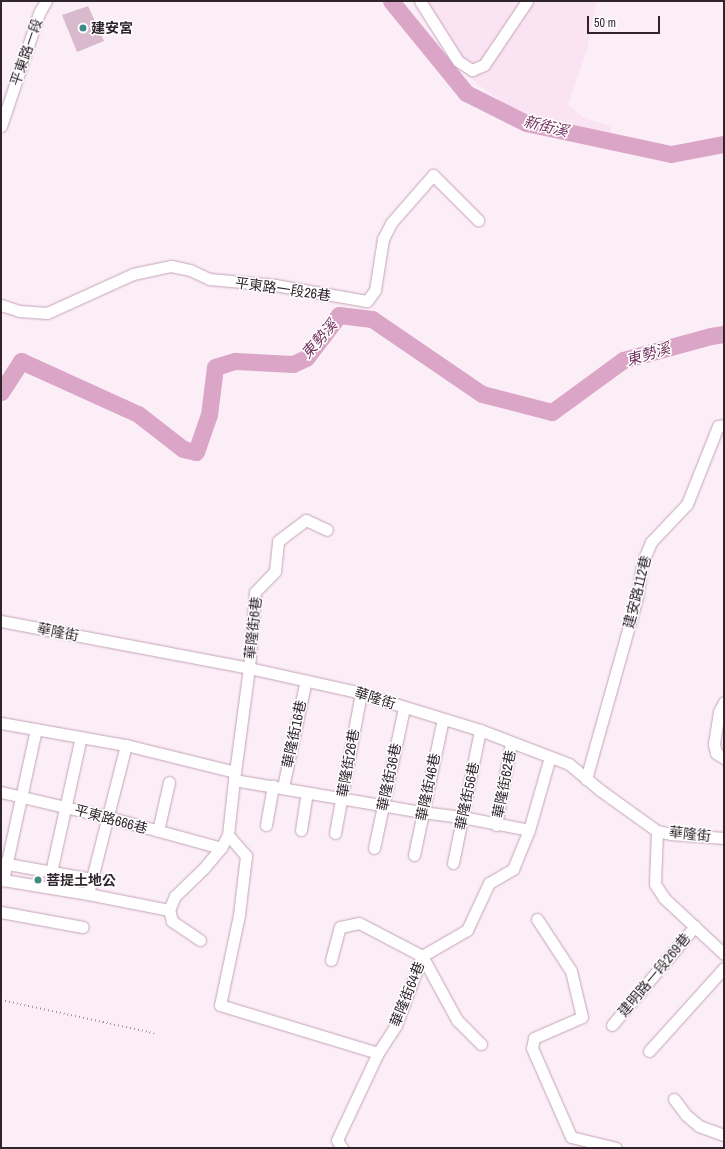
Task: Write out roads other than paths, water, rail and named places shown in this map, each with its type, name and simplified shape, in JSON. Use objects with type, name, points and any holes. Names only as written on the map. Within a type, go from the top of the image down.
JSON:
[{"type":"street","name":"平東路一段","points":[[1,126],[39,13],[46,1]]},
{"type":"street","points":[[420,1],[458,61],[472,70],[484,65],[527,1]]},
{"type":"street","name":"平東路一段26巷","points":[[1,305],[19,311],[46,313],[133,274],[171,266],[190,270],[209,279],[275,285],[367,301],[374,290],[383,239],[391,223],[433,175],[478,220]]},
{"type":"street","name":"建安路112巷","points":[[586,779],[637,597],[643,561],[651,542],[687,504],[718,426],[724,425]]},
{"type":"street","name":"華隆街6巷","points":[[228,835],[234,776],[249,668],[255,592],[275,571],[278,541],[306,520],[327,530]]},
{"type":"street","name":"華隆街","points":[[1,621],[249,668],[361,693],[404,708],[480,730],[569,764],[586,779],[657,831],[671,834],[724,838]]},
{"type":"street","name":"華隆街16巷","points":[[266,826],[278,787],[306,680]]},
{"type":"street","name":"華隆街26巷","points":[[335,833],[361,693]]},
{"type":"street","points":[[724,702],[719,712],[714,744],[716,753],[724,758]]},
{"type":"street","name":"華隆街36巷","points":[[374,848],[404,708]]},
{"type":"street","name":"華隆街46巷","points":[[414,856],[422,812],[443,719]]},
{"type":"street","points":[[1,723],[126,745],[278,787],[422,812],[462,817],[529,830]]},
{"type":"street","points":[[36,729],[22,797],[4,863],[3,880],[88,894],[169,910]]},
{"type":"street","name":"華隆街56巷","points":[[453,863],[480,730]]},
{"type":"street","points":[[50,872],[81,737]]},
{"type":"street","name":"華隆街62巷","points":[[496,824],[511,743]]},
{"type":"street","points":[[88,894],[126,745]]},
{"type":"street","name":"華隆街64巷","points":[[342,1148],[337,1140],[378,1053],[396,1025],[422,956],[467,930],[489,883],[513,869],[529,830],[550,757]]},
{"type":"street","points":[[158,831],[169,782]]},
{"type":"street","name":"平東路666巷","points":[[1,792],[108,817],[221,848]]},
{"type":"street","points":[[301,830],[307,792]]},
{"type":"street","points":[[657,831],[655,884],[664,898],[724,954]]},
{"type":"street","points":[[200,940],[172,922],[169,910],[175,896],[204,868],[221,848],[228,835],[246,856],[239,915],[220,1005],[378,1053]]},
{"type":"street","points":[[4,863],[92,879]]},
{"type":"street","points":[[1,912],[83,927]]},
{"type":"street","points":[[537,919],[571,971],[582,1017],[534,1038],[532,1048],[571,1137],[616,1148]]},
{"type":"street","points":[[331,960],[340,927],[359,923],[422,956],[457,1020],[481,1044]]},
{"type":"street","name":"建明路一段269巷","points":[[612,1025],[695,926]]},
{"type":"street","points":[[649,1051],[724,968]]},
{"type":"street","points":[[674,1099],[686,1115],[699,1126],[724,1135]]},
{"type":"waterway","name":"新街溪","points":[[391,1],[466,93],[526,123],[671,154],[724,144]]},
{"type":"waterway","name":"東勢溪","points":[[1,392],[21,361],[138,414],[183,449],[196,452],[209,415],[215,367],[235,361],[293,364],[306,358],[339,315],[372,319],[482,394],[552,412],[623,360],[711,336],[724,334]]},
{"type":"place","name":"建安宮","points":[[83,28]]},
{"type":"place","name":"菩提土地公","points":[[38,880]]}]
